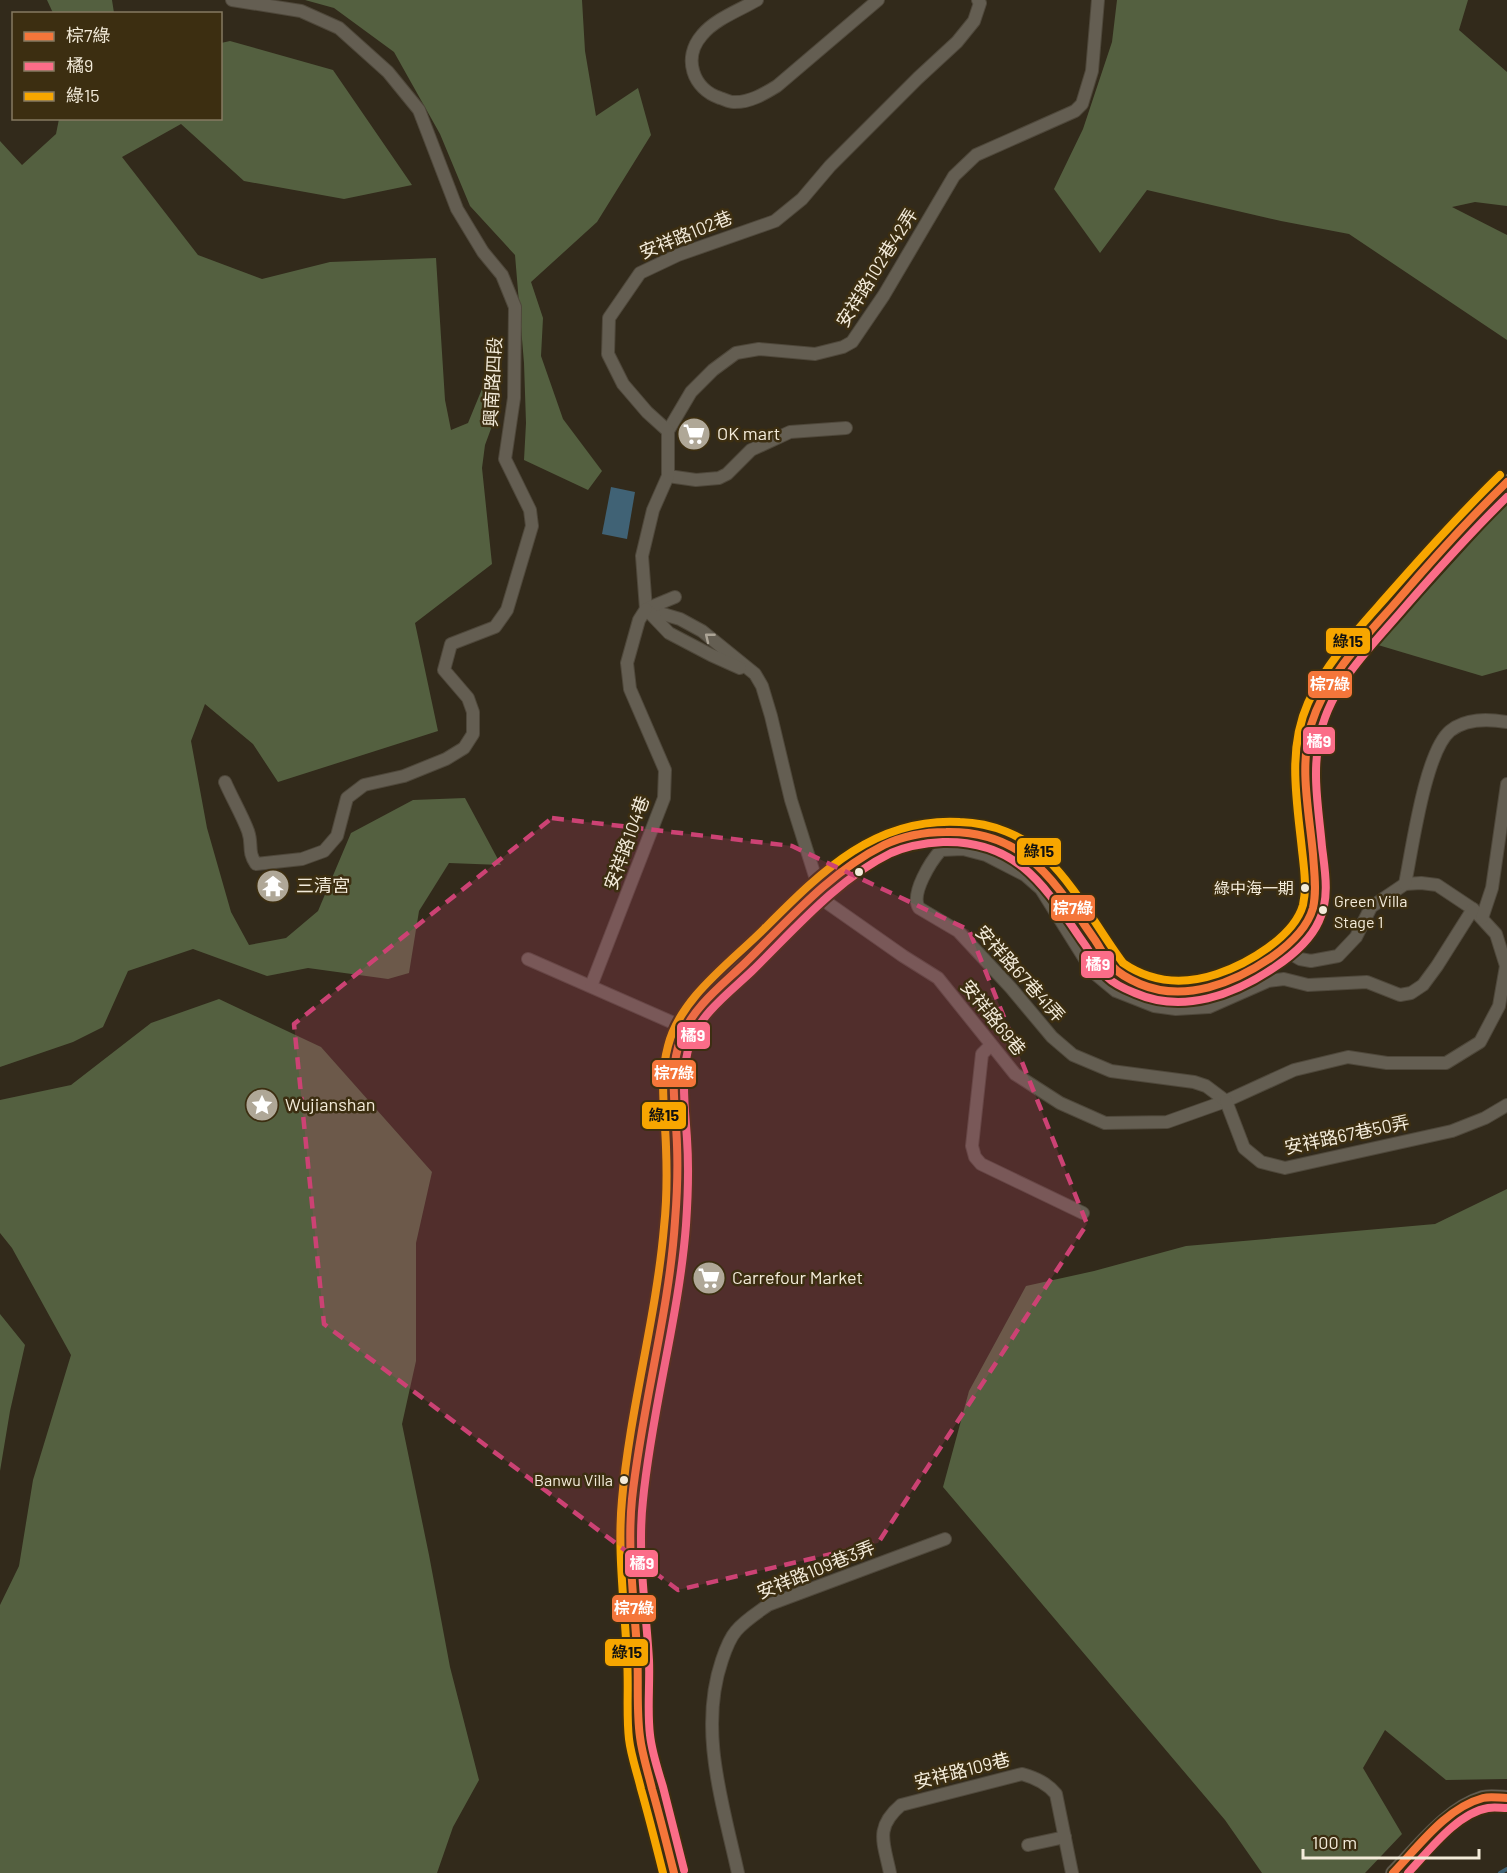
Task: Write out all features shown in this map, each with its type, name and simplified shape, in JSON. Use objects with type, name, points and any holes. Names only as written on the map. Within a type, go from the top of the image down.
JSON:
[{"type":"street","name":"興南路四段","points":[[225,782],[248,831],[250,856],[256,864],[268,864],[302,859],[324,851],[337,836],[347,798],[364,785],[404,776],[446,759],[464,748],[473,734],[473,712],[468,698],[444,670],[451,644],[495,627],[507,610],[532,525],[530,510],[505,459],[514,398],[515,307],[502,275],[483,252],[457,209],[419,110],[388,72],[339,27],[301,11],[232,0]]},
{"type":"street","points":[[757,0],[716,23],[702,35],[693,51],[692,63],[695,80],[710,94],[733,102],[759,97],[777,86],[878,0]]},
{"type":"street","name":"安祥路102巷","points":[[668,431],[647,412],[623,384],[608,354],[609,318],[640,273],[678,255],[775,220],[802,199],[830,166],[957,42],[975,21],[980,3],[978,0]]},
{"type":"street","name":"安祥路102巷42弄","points":[[668,431],[691,392],[713,370],[736,353],[773,349],[815,354],[843,347],[852,342],[884,294],[954,176],[976,155],[1075,111],[1082,104],[1092,71],[1098,0]]},
{"type":"street","points":[[668,476],[696,480],[719,478],[727,474],[751,450],[790,432],[846,428]]},
{"type":"street","points":[[646,609],[642,556],[653,510],[668,476],[668,431]]},
{"type":"street","points":[[674,1873],[640,1741],[637,1719],[638,1660],[630,1536],[636,1467],[668,1290],[675,1224],[677,1156],[674,1072],[679,1042],[691,1017],[847,868],[894,840],[942,831],[978,834],[1000,840],[1030,858],[1049,874],[1117,972],[1147,989],[1165,993],[1210,988],[1238,978],[1283,949],[1298,934],[1312,910],[1315,887],[1305,770],[1309,731],[1319,703],[1333,678],[1362,641],[1469,518],[1507,482]]},
{"type":"street","points":[[646,609],[675,597]]},
{"type":"street","points":[[646,609],[680,619],[702,631],[755,674],[762,686],[771,716],[791,800],[820,892]]},
{"type":"street","name":"安祥路104巷","points":[[591,986],[664,798],[665,770],[630,689],[627,663],[639,620],[646,609]]},
{"type":"street","points":[[1405,884],[1429,768],[1440,744],[1450,731],[1468,723],[1486,718],[1507,722]]},
{"type":"street","name":"安祥路67巷41弄","points":[[1226,1101],[1206,1086],[1194,1082],[1111,1071],[1073,1055],[1062,1047],[958,931],[919,908],[916,896],[934,857],[941,850],[963,849],[986,855],[1025,875],[1041,889],[1093,972],[1116,991],[1154,1006],[1176,1010],[1209,1007],[1268,981],[1284,979],[1308,985],[1367,982],[1400,995],[1411,993],[1422,985],[1477,914],[1492,888],[1507,784]]},
{"type":"street","points":[[1283,949],[1300,959],[1311,961],[1338,956],[1356,937],[1371,907],[1405,884],[1437,885],[1477,914]]},
{"type":"street","name":"安祥路69巷","points":[[820,892],[829,904],[938,978],[1015,1074],[1060,1103],[1105,1123],[1167,1122],[1226,1101],[1294,1070],[1348,1058],[1387,1063],[1446,1063],[1480,1042],[1499,1006],[1506,966],[1496,934],[1477,914]]},
{"type":"street","points":[[528,959],[685,1028]]},
{"type":"street","points":[[991,1045],[982,1054],[972,1146],[975,1157],[981,1164],[1083,1213]]},
{"type":"street","name":"安祥路67巷50弄","points":[[1226,1101],[1244,1148],[1261,1162],[1285,1168],[1452,1131],[1485,1118],[1507,1105]]},
{"type":"street","name":"安祥路109巷3弄","points":[[738,1873],[713,1753],[711,1717],[716,1678],[735,1632],[768,1605],[945,1539]]},
{"type":"street","name":"安祥路109巷","points":[[890,1873],[882,1833],[888,1815],[901,1805],[1022,1774],[1049,1786],[1056,1794],[1072,1873]]},
{"type":"street","points":[[1393,1873],[1446,1820],[1467,1805],[1486,1797],[1507,1798]]},
{"type":"street","points":[[1028,1845],[1065,1837]]},
{"type":"highlighted area","points":[[552,818],[792,846],[969,930],[1087,1224],[878,1543],[678,1590],[324,1324],[294,1024]]},
{"type":"green space","points":[[47,0],[112,0],[114,12],[53,12]]},
{"type":"green space","points":[[305,0],[582,0],[585,51],[596,116],[638,88],[651,135],[597,222],[531,282],[543,318],[541,356],[563,419],[602,471],[588,490],[524,460],[526,423],[524,363],[515,255],[470,206],[440,134],[394,52],[334,8]]},
{"type":"green space","points":[[1117,0],[1468,0],[1459,30],[1507,72],[1507,206],[1475,202],[1452,207],[1507,235],[1507,340],[1349,234],[1147,190],[1100,253],[1054,189],[1083,129],[1112,42]]},
{"type":"green space","points":[[230,41],[333,70],[412,185],[344,199],[244,181],[181,124],[122,157],[198,255],[262,279],[330,262],[436,258],[445,400],[451,430],[468,423],[498,350],[492,426],[485,445],[482,468],[492,564],[415,623],[438,731],[278,782],[253,744],[205,704],[191,741],[207,828],[231,912],[249,945],[286,938],[318,911],[351,833],[413,800],[465,798],[501,865],[449,863],[419,911],[409,973],[388,979],[308,968],[267,976],[193,949],[128,971],[103,1027],[73,1042],[0,1067],[0,141],[22,165],[56,134],[59,120],[222,120],[222,43]]},
{"type":"green space","points":[[1507,503],[1507,669],[1482,676],[1378,645]]},
{"type":"green space","points":[[219,999],[321,1047],[432,1172],[416,1243],[416,1361],[402,1424],[450,1667],[479,1780],[453,1827],[437,1873],[0,1873],[0,1605],[19,1566],[33,1480],[71,1355],[12,1248],[0,1233],[0,1100],[71,1085],[151,1023]]},
{"type":"green space","points":[[1507,1189],[1507,1779],[1446,1780],[1385,1730],[1363,1768],[1402,1834],[1365,1873],[1262,1873],[1225,1820],[943,1487],[969,1391],[1026,1286],[1094,1271],[1186,1246],[1435,1224]]},
{"type":"green space","points":[[0,1314],[25,1345],[10,1411],[0,1471]]},
{"type":"water","points":[[611,487],[635,492],[627,539],[602,534]]},
{"type":"waterway","points":[[1500,1873],[1507,1869]]},
{"type":"transit line","name":"綠15","points":[[663,1873],[629,1739],[621,1520],[631,1431],[655,1296],[665,1217],[667,1167],[663,1083],[665,1058],[674,1029],[683,1012],[722,968],[828,869],[875,839],[901,829],[929,823],[960,822],[984,825],[1027,842],[1045,857],[1067,882],[1123,963],[1145,975],[1180,981],[1205,978],[1242,964],[1268,948],[1290,928],[1303,905],[1305,878],[1295,776],[1298,739],[1308,703],[1324,673],[1366,619],[1443,533],[1500,475]]},
{"type":"transit line","name":"棕7綠","points":[[674,1873],[640,1737],[630,1537],[636,1464],[672,1256],[677,1173],[674,1077],[677,1051],[686,1027],[708,998],[826,884],[864,856],[884,845],[906,837],[930,833],[974,834],[997,840],[1018,850],[1051,880],[1113,967],[1122,975],[1140,984],[1157,989],[1192,991],[1242,975],[1272,957],[1302,930],[1313,908],[1315,888],[1313,854],[1305,773],[1307,741],[1311,725],[1326,690],[1359,644],[1451,540],[1507,482]]},
{"type":"transit line","name":"橘9","points":[[684,1870],[650,1735],[649,1660],[641,1520],[647,1465],[683,1259],[688,1182],[684,1079],[687,1055],[695,1032],[717,1004],[834,891],[871,864],[891,853],[930,843],[969,843],[991,849],[1010,858],[1027,871],[1056,903],[1107,977],[1135,993],[1171,1002],[1208,998],[1243,986],[1275,967],[1311,935],[1325,903],[1325,875],[1316,767],[1319,740],[1331,702],[1365,653],[1455,551],[1507,497]]},
{"type":"transit line","name":"棕7綠","points":[[1393,1873],[1434,1829],[1457,1810],[1483,1798],[1507,1798]]},
{"type":"transit line","name":"橘9","points":[[1408,1873],[1454,1825],[1465,1817],[1488,1808],[1507,1808]]},
{"type":"place","name":"OK mart","points":[[694,434]]},
{"type":"place","name":"三清宮","points":[[273,886]]},
{"type":"place","name":"綠中海一期","points":[[1305,888]]},
{"type":"place","name":"Green Villa Stage 1","points":[[1323,910]]},
{"type":"place","name":"Wujianshan","points":[[262,1105]]},
{"type":"place","name":"Carrefour Market","points":[[709,1278]]},
{"type":"place","name":"Banwu Villa","points":[[624,1480]]}]
